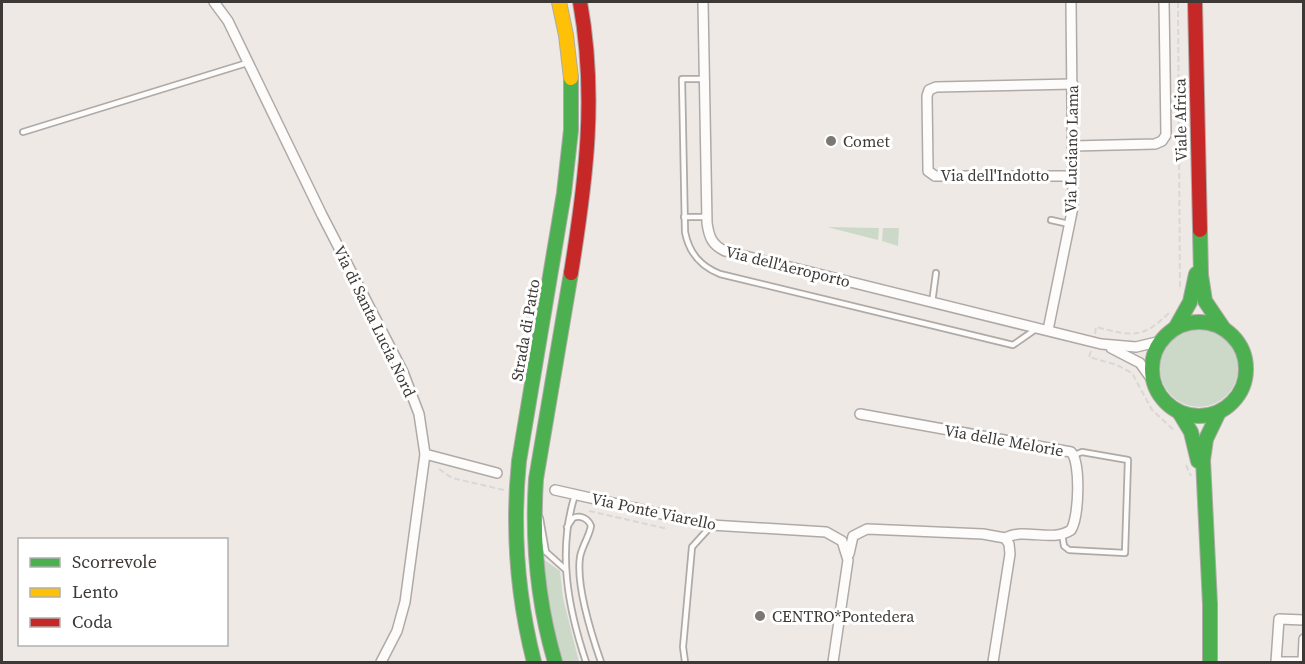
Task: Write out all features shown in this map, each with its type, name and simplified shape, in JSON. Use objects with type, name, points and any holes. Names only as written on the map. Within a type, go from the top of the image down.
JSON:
[{"type":"main road","name":"Strada di Patto","points":[[534,663],[517,579],[515,507],[519,461],[569,160],[573,98],[569,48],[559,2]]},
{"type":"main road","points":[[555,663],[547,638],[536,576],[534,506],[536,479],[566,301],[590,133],[592,100],[589,54],[580,2]]},
{"type":"main road","name":"Viale Africa","points":[[1195,2],[1199,239],[1203,294],[1208,306],[1224,329],[1239,345],[1245,356],[1247,368],[1246,379],[1239,393],[1219,412],[1204,446],[1203,501]]},
{"type":"main road","name":"Viale Africa","points":[[1161,341],[1176,328],[1185,316],[1193,298],[1199,239]]},
{"type":"main road","points":[[1176,328],[1183,324],[1198,322],[1211,323],[1224,329]]},
{"type":"main road","points":[[1155,384],[1152,374],[1153,357],[1161,341]]},
{"type":"main road","name":"Viale Africa","points":[[1155,384],[1164,399],[1179,412],[1191,432],[1195,446],[1203,501],[1210,604],[1209,663]]},
{"type":"main road","points":[[1179,412],[1197,416],[1219,412]]},
{"type":"street","name":"Via di Santa Lucia Nord","points":[[214,2],[228,21],[322,215],[403,372],[419,414],[425,454],[404,608],[397,631],[381,663]]},
{"type":"street","name":"Via dell'Aeroporto","points":[[703,2],[706,217],[710,238],[716,247],[1097,343],[1134,358],[1146,369],[1155,384]]},
{"type":"street","name":"Via Luciano Lama","points":[[1048,330],[1073,207],[1071,2]]},
{"type":"street","points":[[1073,146],[1155,144],[1162,141],[1166,135],[1164,2]]},
{"type":"street","name":"Via dell'Indotto","points":[[1072,84],[936,87],[929,90],[927,96],[928,171],[935,176],[1073,176]]},
{"type":"street","name":"Via dell'Aeroporto","points":[[1097,343],[1136,347],[1161,341]]},
{"type":"street","name":"Via delle Melorie","points":[[860,414],[1066,450],[1074,455],[1077,464],[1075,521],[1071,530],[1062,534]]},
{"type":"street","points":[[425,454],[497,473]]},
{"type":"street","name":"Via Ponte Viarello","points":[[555,490],[711,525],[826,532],[842,541],[848,560]]},
{"type":"street","points":[[833,663],[851,539],[857,533],[867,529],[983,534],[1005,538],[1016,534],[1062,534]]},
{"type":"street","points":[[993,663],[1010,554],[1009,544],[1005,538]]},
{"type":"street","points":[[1304,620],[1279,619],[1276,662],[1303,662],[1304,639]]},
{"type":"lane","points":[[23,132],[248,62]]},
{"type":"lane","points":[[705,79],[682,79],[684,217],[687,241],[692,253],[703,265],[720,274],[1013,345],[1038,328]]},
{"type":"lane","points":[[684,217],[706,217]]},
{"type":"lane","points":[[1051,220],[1070,224]]},
{"type":"lane","points":[[932,303],[936,273]]},
{"type":"lane","points":[[1062,534],[1064,546],[1069,550],[1125,552],[1128,460],[1082,452],[1074,455]]},
{"type":"lane","points":[[575,494],[567,527],[565,569],[573,621],[586,663]]},
{"type":"lane","points":[[534,506],[542,526],[546,552],[565,569]]},
{"type":"lane","points":[[567,527],[573,518],[579,516],[587,519],[591,526],[582,551],[580,570],[589,621],[602,663]]},
{"type":"lane","points":[[685,663],[683,647],[692,547],[711,525]]},
{"type":"path","points":[[1178,2],[1179,296]]},
{"type":"path","points":[[1174,308],[1149,329],[1138,334],[1096,327],[1097,343],[1089,357],[1117,365],[1132,373],[1152,410],[1177,434]]},
{"type":"path","points":[[1183,458],[1192,478]]},
{"type":"path","points":[[439,469],[452,478],[507,490]]},
{"type":"path","points":[[584,510],[660,528]]},
{"type":"green space","points":[[827,227],[879,228],[878,240]]},
{"type":"green space","points":[[883,228],[899,228],[898,246],[882,241]]},
{"type":"green space","points":[[1191,329],[1207,329],[1221,335],[1232,346],[1238,360],[1238,376],[1232,390],[1221,401],[1207,407],[1191,407],[1177,401],[1166,390],[1160,376],[1160,360],[1166,346],[1177,335]]},
{"type":"green space","points":[[543,559],[560,571],[563,598],[579,662],[563,662],[552,624]]},
{"type":"traffic: fast","points":[[534,662],[520,587],[516,537],[517,487],[519,461],[564,193],[571,130],[571,78]]},
{"type":"traffic: fast","points":[[1200,230],[1201,275],[1205,301],[1224,329]]},
{"type":"traffic: fast","points":[[555,662],[544,617],[537,571],[535,502],[536,479],[571,273]]},
{"type":"traffic: fast","points":[[1176,327],[1190,302],[1196,274]]},
{"type":"traffic: fast","points":[[1199,322],[1217,326],[1232,336],[1242,351],[1246,369],[1242,387],[1232,402],[1217,412],[1199,416],[1181,412],[1166,402],[1156,387],[1152,369],[1156,351],[1166,336],[1181,326],[1199,322]]},
{"type":"traffic: fast","points":[[1179,412],[1191,432],[1198,461]]},
{"type":"traffic: fast","points":[[1210,662],[1210,604],[1203,460],[1206,439],[1219,412]]},
{"type":"traffic: slow","points":[[559,2],[571,78]]},
{"type":"traffic: jam","points":[[571,273],[588,138],[588,71],[580,2]]},
{"type":"traffic: jam","points":[[1195,2],[1200,230]]},
{"type":"place","name":"Comet","points":[[831,141]]},
{"type":"place","name":"CENTRO*Pontedera","points":[[760,616]]}]
